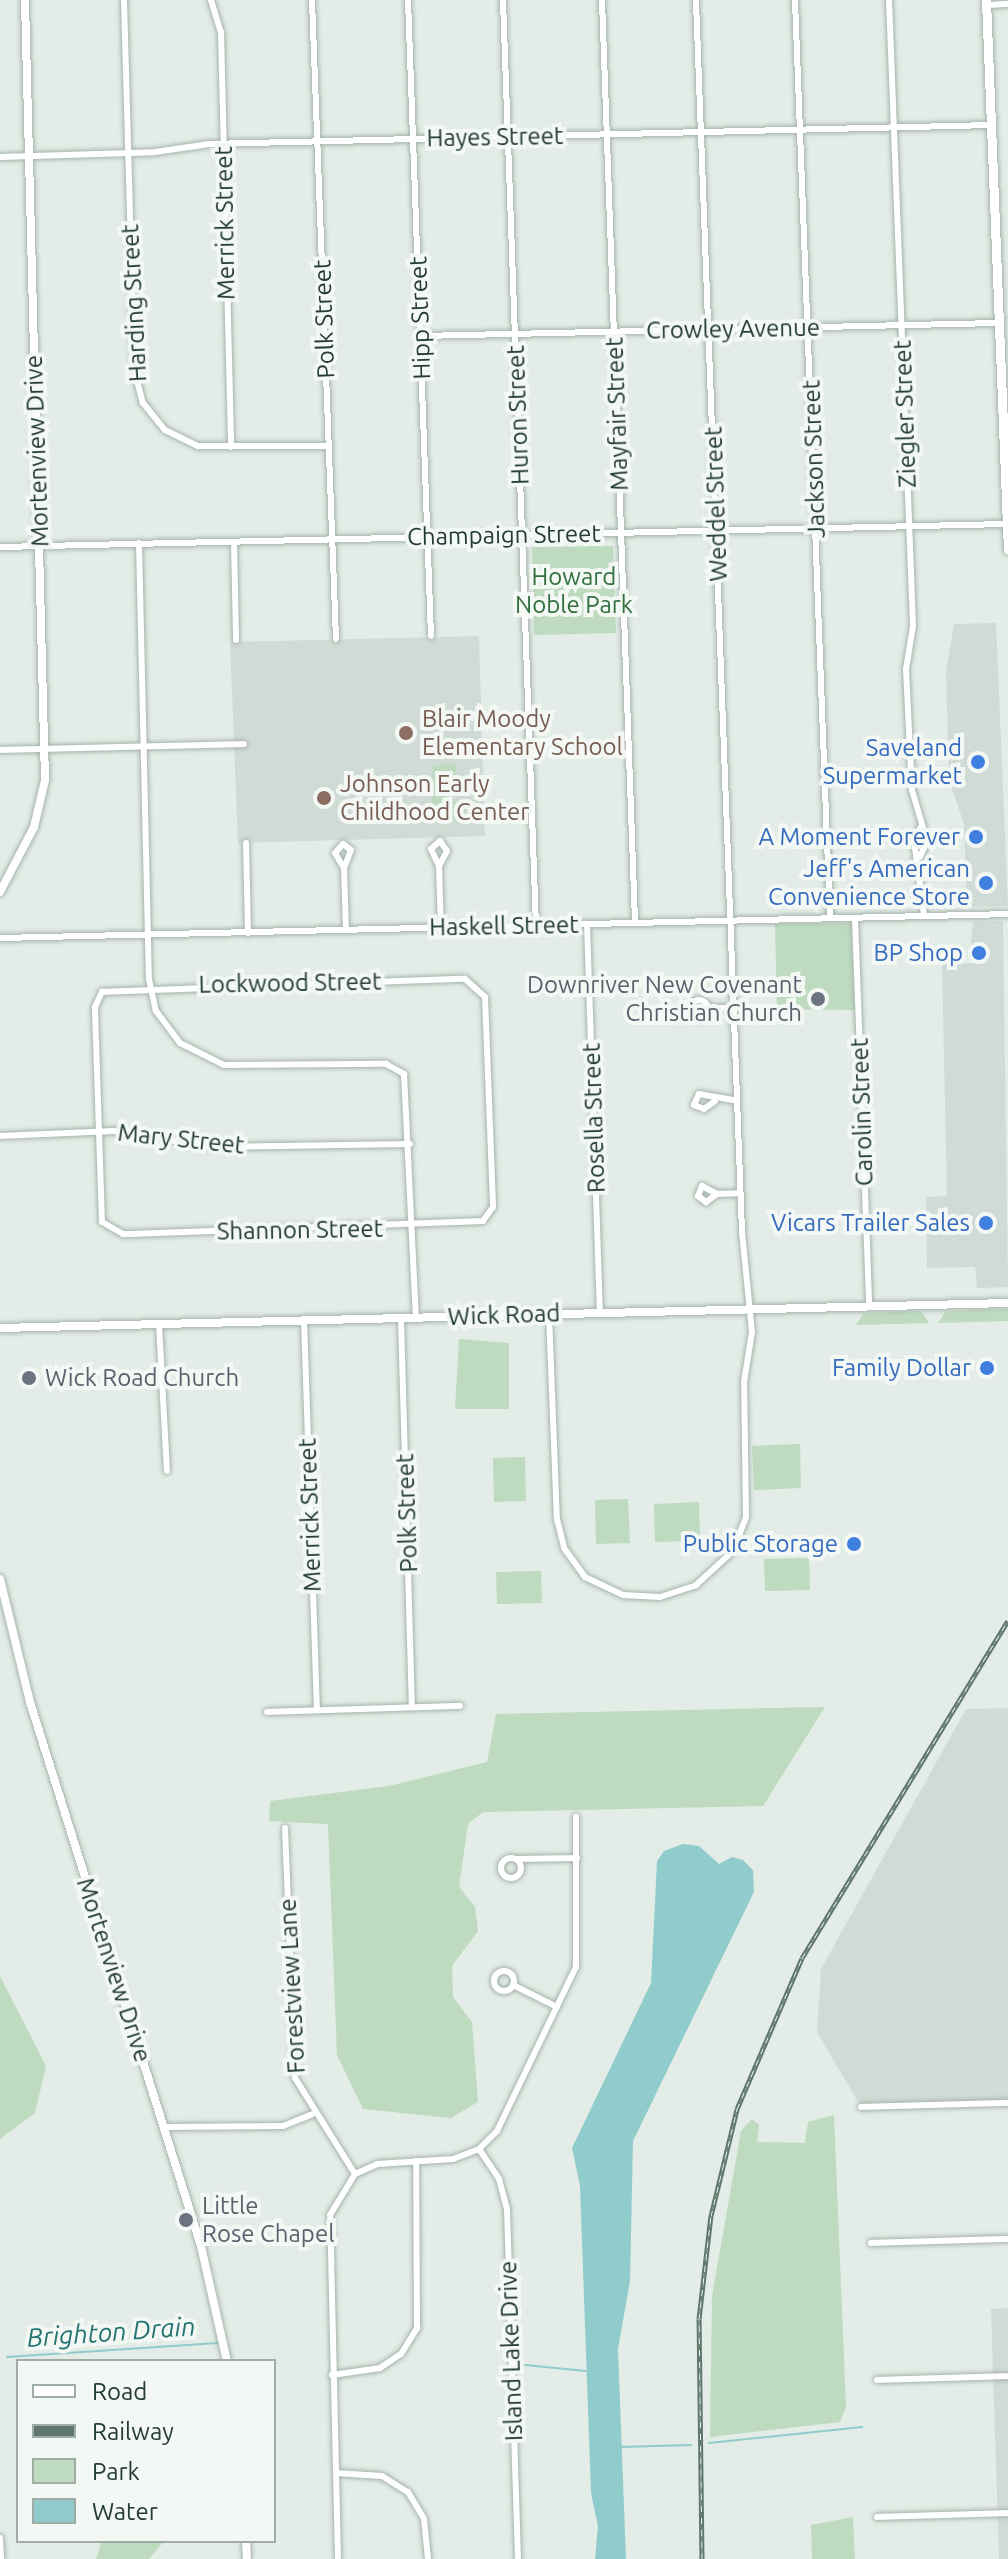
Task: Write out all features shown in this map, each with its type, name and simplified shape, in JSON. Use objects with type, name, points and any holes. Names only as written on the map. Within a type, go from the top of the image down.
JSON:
[{"type":"main road","points":[[986,3],[1008,550]]},
{"type":"street","name":"Mortenview Drive","points":[[0,892],[41,807],[46,749],[25,0]]},
{"type":"street","name":"Harding Street","points":[[124,0],[139,394],[174,436],[208,448],[328,446]]},
{"type":"street","name":"Merrick Street","points":[[211,0],[221,32],[231,447]]},
{"type":"street","name":"Polk Street","points":[[312,0],[336,639]]},
{"type":"street","name":"Hipp Street","points":[[408,0],[431,636]]},
{"type":"street","name":"Huron Street","points":[[503,0],[536,926]]},
{"type":"street","name":"Mayfair Street","points":[[602,0],[635,923]]},
{"type":"street","name":"Weddel Street","points":[[549,1313],[561,1541],[596,1585],[654,1598],[708,1578],[742,1530],[751,1309],[740,1193],[696,0]]},
{"type":"street","name":"Jackson Street","points":[[795,0],[830,918]]},
{"type":"street","name":"Ziegler Street","points":[[889,0],[913,626],[906,669],[912,790],[927,841],[920,857]]},
{"type":"street","points":[[986,3],[1008,4]]},
{"type":"street","name":"Hayes Street","points":[[0,157],[128,153],[223,143],[991,125]]},
{"type":"street","points":[[997,267],[1008,267]]},
{"type":"street","name":"Crowley Avenue","points":[[420,336],[998,323]]},
{"type":"street","name":"Champaign Street","points":[[0,547],[1008,524]]},
{"type":"street","points":[[234,542],[236,640]]},
{"type":"street","points":[[139,543],[150,986],[170,1033],[213,1063],[386,1064],[401,1069],[408,1082],[416,1318]]},
{"type":"street","points":[[0,750],[244,744]]},
{"type":"street","name":"Ziegler Street","points":[[921,827],[914,840],[920,857],[924,915]]},
{"type":"street","points":[[246,843],[248,933]]},
{"type":"street","points":[[439,866],[441,928]]},
{"type":"street","points":[[344,868],[346,930]]},
{"type":"street","name":"Haskell Street","points":[[0,938],[1008,914]]},
{"type":"street","name":"Carolin Street","points":[[855,918],[869,1307]]},
{"type":"street","name":"Rosella Street","points":[[587,924],[600,1311]]},
{"type":"street","name":"Lockwood Street","points":[[98,1132],[95,1007],[100,994],[150,986],[465,979],[480,986],[487,1043],[488,1217]]},
{"type":"street","points":[[711,1008],[734,1008]]},
{"type":"street","points":[[715,1101],[737,1101]]},
{"type":"street","name":"Shannon Street","points":[[98,1132],[100,1212],[109,1230],[414,1227],[472,1225],[488,1217]]},
{"type":"street","name":"Mary Street","points":[[0,1136],[98,1132],[212,1147],[410,1144]]},
{"type":"street","points":[[717,1194],[740,1193]]},
{"type":"street","name":"Wick Road","points":[[0,1328],[1008,1303]]},
{"type":"street","name":"Polk Street","points":[[401,1318],[412,1707]]},
{"type":"street","name":"Merrick Street","points":[[304,1320],[317,1710]]},
{"type":"street","points":[[159,1324],[167,1471]]},
{"type":"street","name":"Mortenview Drive","points":[[0,1579],[33,1711],[215,2292],[227,2359]]},
{"type":"street","points":[[267,1712],[460,1706]]},
{"type":"street","points":[[338,2559],[329,2220],[355,2174],[377,2164],[416,2161],[479,2149],[497,2131],[557,2007],[579,1951],[576,1817]]},
{"type":"street","name":"Forestview Lane","points":[[285,1828],[292,2063],[312,2114],[355,2174]]},
{"type":"street","points":[[516,1859],[577,1858]]},
{"type":"street","points":[[513,1985],[557,2007]]},
{"type":"street","points":[[861,2107],[1008,2103]]},
{"type":"street","points":[[164,2127],[283,2126],[312,2114]]},
{"type":"street","name":"Island Lake Drive","points":[[479,2149],[499,2179],[507,2209],[518,2559]]},
{"type":"street","points":[[332,2375],[385,2365],[417,2328],[416,2161]]},
{"type":"street","points":[[871,2243],[1008,2239]]},
{"type":"street","points":[[877,2380],[1008,2376]]},
{"type":"street","points":[[336,2473],[382,2476],[408,2492],[424,2519],[428,2559]]},
{"type":"street","points":[[877,2517],[1008,2513]]},
{"type":"street","points":[[0,2538],[1,2559]]},
{"type":"shaded area","points":[[996,623],[1008,906],[967,907],[964,824],[949,780],[946,670],[954,624]]},
{"type":"shaded area","name":"Blair Moody Elementary School","points":[[479,636],[485,836],[238,843],[230,642]]},
{"type":"shaded area","points":[[1003,921],[1008,1287],[977,1288],[975,1267],[927,1268],[926,1197],[947,1196],[942,964],[981,963],[970,953],[973,922]]},
{"type":"shaded area","points":[[1008,1708],[1008,2103],[861,2107],[817,2032],[821,1969],[966,1709]]},
{"type":"shaded area","points":[[1008,2308],[1008,2559],[999,2559],[991,2309]]},
{"type":"green space","name":"Howard Noble Park","points":[[613,546],[616,633],[534,635],[532,547]]},
{"type":"green space","points":[[455,763],[459,788],[452,790],[451,801],[465,803],[465,813],[444,826],[431,810],[433,766]]},
{"type":"green space","points":[[851,923],[855,1010],[777,1009],[775,924]]},
{"type":"green space","points":[[1008,1309],[1008,1321],[938,1323],[946,1311]]},
{"type":"green space","points":[[921,1311],[929,1323],[856,1325],[864,1313]]},
{"type":"green space","points":[[459,1339],[509,1343],[509,1409],[455,1409]]},
{"type":"green space","points":[[800,1444],[801,1488],[754,1490],[752,1446]]},
{"type":"green space","points":[[525,1457],[526,1501],[494,1502],[493,1458]]},
{"type":"green space","points":[[628,1499],[630,1543],[596,1544],[595,1500]]},
{"type":"green space","points":[[699,1502],[700,1541],[655,1542],[654,1504]]},
{"type":"green space","points":[[809,1558],[810,1590],[765,1591],[764,1559]]},
{"type":"green space","points":[[541,1571],[542,1603],[497,1604],[496,1572]]},
{"type":"green space","points":[[825,1707],[763,1806],[483,1812],[468,1824],[459,1887],[475,1907],[478,1931],[452,1966],[453,1997],[472,2022],[478,2102],[451,2118],[363,2109],[337,2055],[328,1824],[269,1821],[270,1801],[389,1786],[487,1762],[496,1714]]},
{"type":"green space","points":[[0,1976],[46,2066],[35,2113],[0,2139]]},
{"type":"green space","points":[[834,2115],[846,2407],[840,2422],[710,2437],[712,2296],[741,2131],[752,2119],[759,2125],[757,2142],[805,2143],[808,2122]]},
{"type":"green space","points":[[853,2517],[855,2559],[812,2559],[811,2525]]},
{"type":"green space","points":[[101,2543],[162,2543],[149,2559],[96,2559]]},
{"type":"water","points":[[683,1844],[699,1846],[719,1864],[732,1857],[743,1860],[753,1870],[754,1892],[633,2141],[630,2281],[618,2349],[626,2559],[595,2559],[598,2526],[591,2493],[580,2186],[572,2148],[651,1983],[657,1861],[664,1851]]},
{"type":"waterway","name":"Brighton Drain","points":[[7,2357],[218,2343]]},
{"type":"waterway","name":"Brighton Drain","points":[[525,2365],[586,2371]]},
{"type":"waterway","name":"Brighton Drain","points":[[709,2443],[862,2427]]},
{"type":"waterway","name":"Brighton Drain","points":[[619,2447],[691,2445]]},
{"type":"railway","points":[[702,2559],[699,2319],[711,2216],[737,2109],[802,1958],[1008,1621]]},
{"type":"place","name":"Blair Moody Elementary School","points":[[406,733]]},
{"type":"place","name":"Saveland Supermarket","points":[[978,762]]},
{"type":"place","name":"Johnson Early Childhood Center","points":[[324,798]]},
{"type":"place","name":"A Moment Forever","points":[[976,837]]},
{"type":"place","name":"Jeff's American Convenience Store","points":[[986,883]]},
{"type":"place","name":"BP Shop","points":[[979,953]]},
{"type":"place","name":"Downriver New Covenant Christian Church","points":[[818,999]]},
{"type":"place","name":"Vicars Trailer Sales","points":[[986,1223]]},
{"type":"place","name":"Family Dollar","points":[[987,1368]]},
{"type":"place","name":"Wick Road Church","points":[[29,1378]]},
{"type":"place","name":"Public Storage","points":[[854,1544]]},
{"type":"place","name":"Little Rose Chapel","points":[[186,2220]]}]
